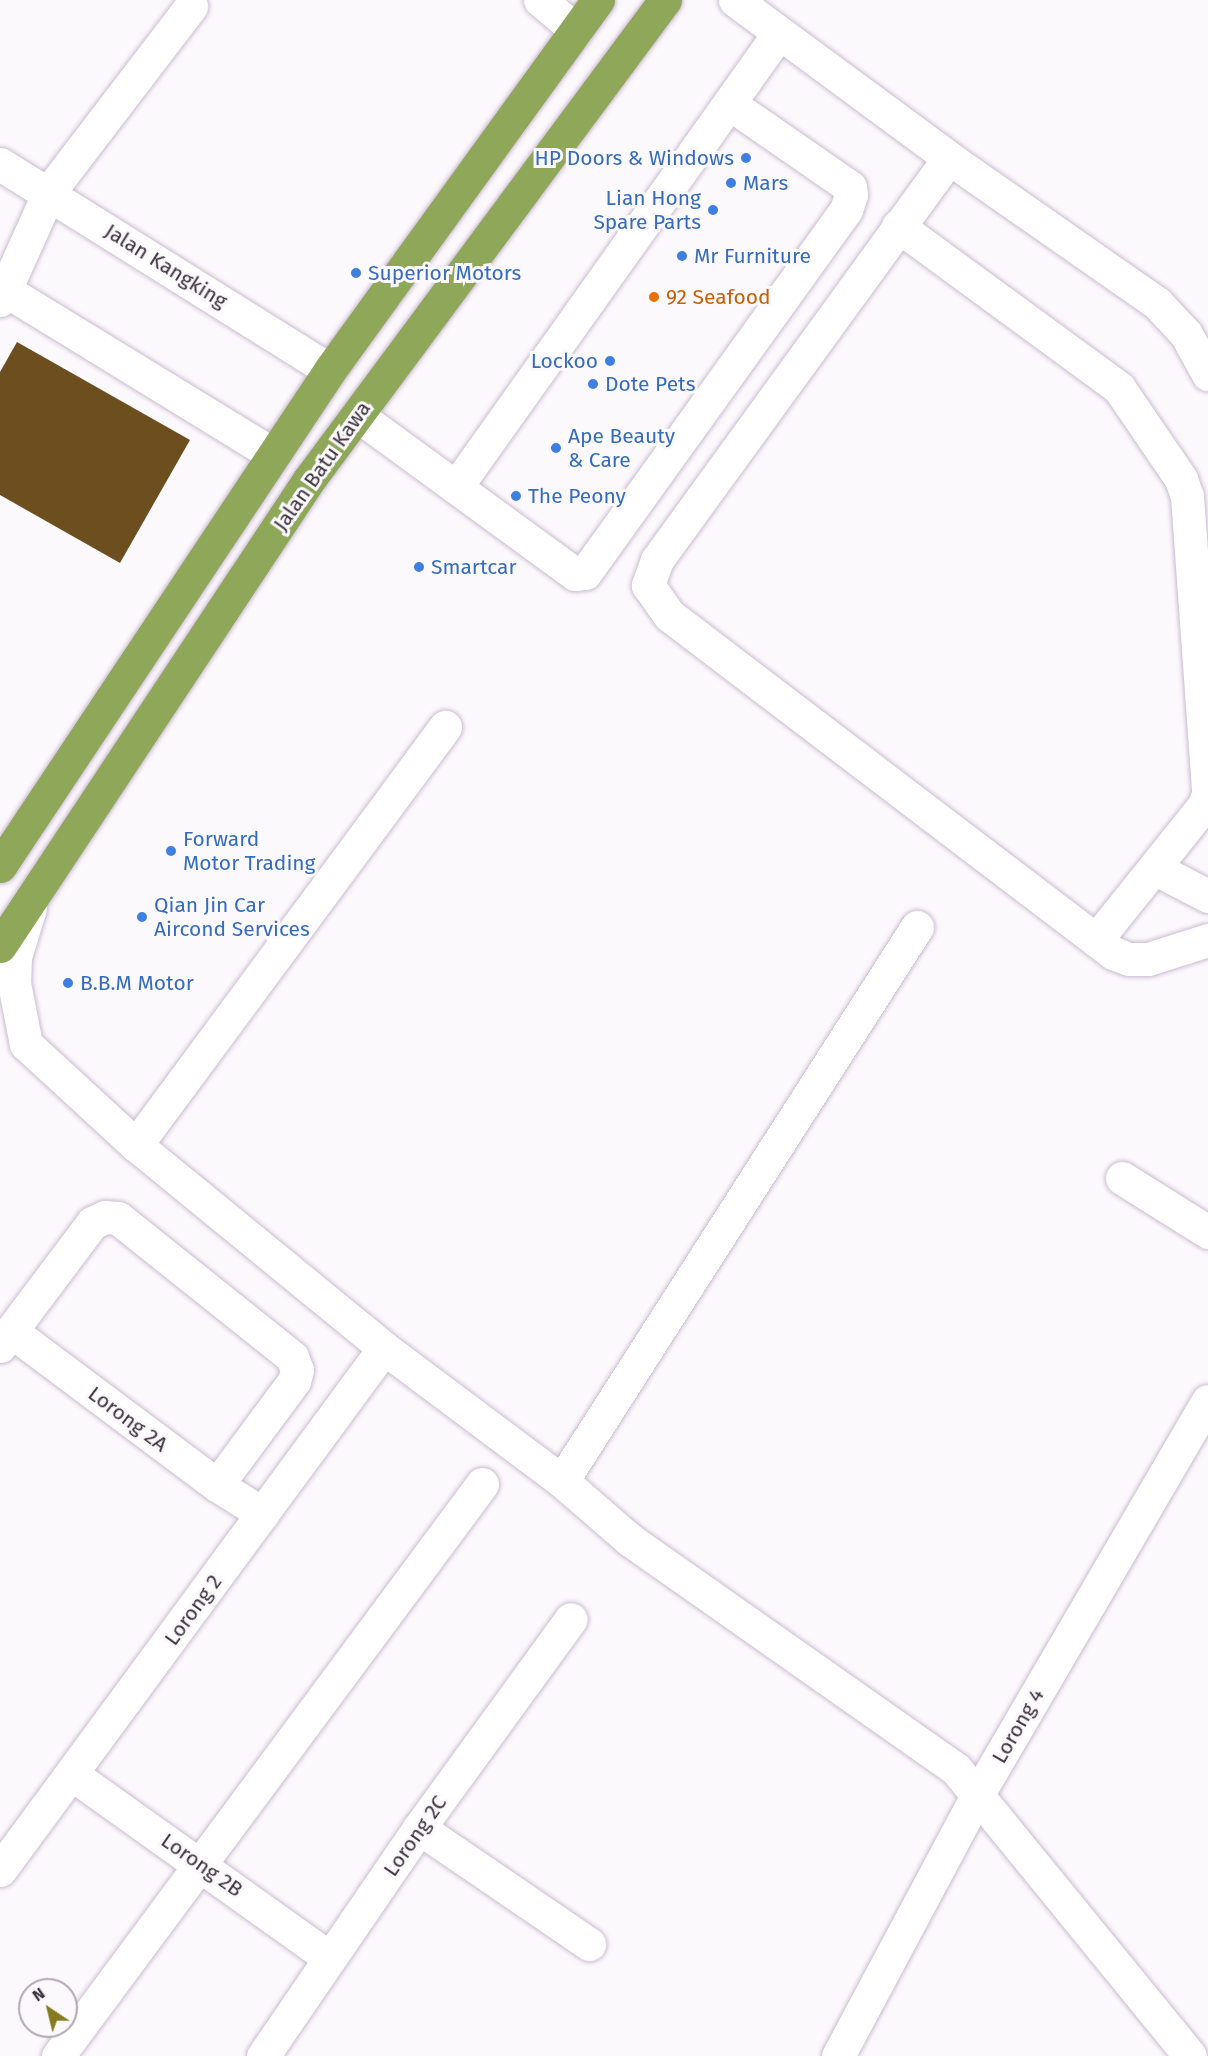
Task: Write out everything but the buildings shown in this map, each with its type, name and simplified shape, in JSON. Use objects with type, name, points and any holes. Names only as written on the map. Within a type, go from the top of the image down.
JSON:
[{"type":"highway","points":[[6,846],[330,370],[598,0]]},
{"type":"highway","name":"Jalan Batu Kawa","points":[[0,946],[32,903],[308,481],[665,0]]},
{"type":"street","points":[[540,0],[576,30]]},
{"type":"street","points":[[735,0],[949,158],[1157,303],[1186,334],[1208,374]]},
{"type":"street","points":[[190,6],[49,192],[2,295],[273,454]]},
{"type":"street","points":[[456,487],[779,33]]},
{"type":"street","points":[[357,415],[575,574],[585,573],[594,564],[846,210],[851,195],[850,187],[729,104]]},
{"type":"street","points":[[949,158],[657,560],[648,585],[669,615],[1113,953],[1138,959],[1208,940]]},
{"type":"street","name":"Jalan Kangking","points":[[0,164],[49,192],[330,370]]},
{"type":"street","points":[[898,226],[1119,388],[1181,479],[1187,496],[1208,789]]},
{"type":"street","points":[[136,1145],[445,727]]},
{"type":"street","points":[[1096,940],[1204,805],[1208,794]]},
{"type":"street","points":[[1154,868],[1208,896]]},
{"type":"street","points":[[32,903],[15,957],[13,1043],[384,1348],[562,1481],[630,1540],[956,1769],[1190,2056]]},
{"type":"street","points":[[562,1481],[917,927]]},
{"type":"street","points":[[1122,1178],[1208,1232]]},
{"type":"street","points":[[6,1338],[92,1223],[105,1216],[118,1218],[292,1357],[297,1370],[294,1381],[217,1485]]},
{"type":"street","name":"Lorong 2A","points":[[6,1338],[262,1514]]},
{"type":"street","name":"Lorong 2","points":[[0,1870],[73,1775],[384,1348]]},
{"type":"street","name":"Lorong 4","points":[[838,2056],[978,1794],[1208,1401]]},
{"type":"street","points":[[58,2056],[199,1862],[482,1484]]},
{"type":"street","name":"Lorong 2C","points":[[263,2056],[419,1828],[571,1619]]},
{"type":"street","name":"Lorong 2B","points":[[73,1775],[199,1862],[330,1958]]},
{"type":"street","points":[[419,1828],[589,1944]]},
{"type":"place","name":"HP Doors & Windows","points":[[746,158]]},
{"type":"place","name":"Mars","points":[[731,183]]},
{"type":"place","name":"Lian Hong Spare Parts","points":[[713,210]]},
{"type":"place","name":"Mr Furniture","points":[[682,256]]},
{"type":"place","name":"Superior Motors","points":[[356,273]]},
{"type":"place","name":"92 Seafood","points":[[654,297]]},
{"type":"place","name":"Lockoo","points":[[610,361]]},
{"type":"place","name":"Dote Pets","points":[[593,384]]},
{"type":"place","name":"Ape Beauty & Care","points":[[556,448]]},
{"type":"place","name":"The Peony","points":[[516,496]]},
{"type":"place","name":"Smartcar","points":[[419,567]]},
{"type":"place","name":"Forward Motor Trading","points":[[171,851]]},
{"type":"place","name":"Qian Jin Car Aircond Services","points":[[142,917]]},
{"type":"place","name":"B.B.M Motor","points":[[68,983]]}]
